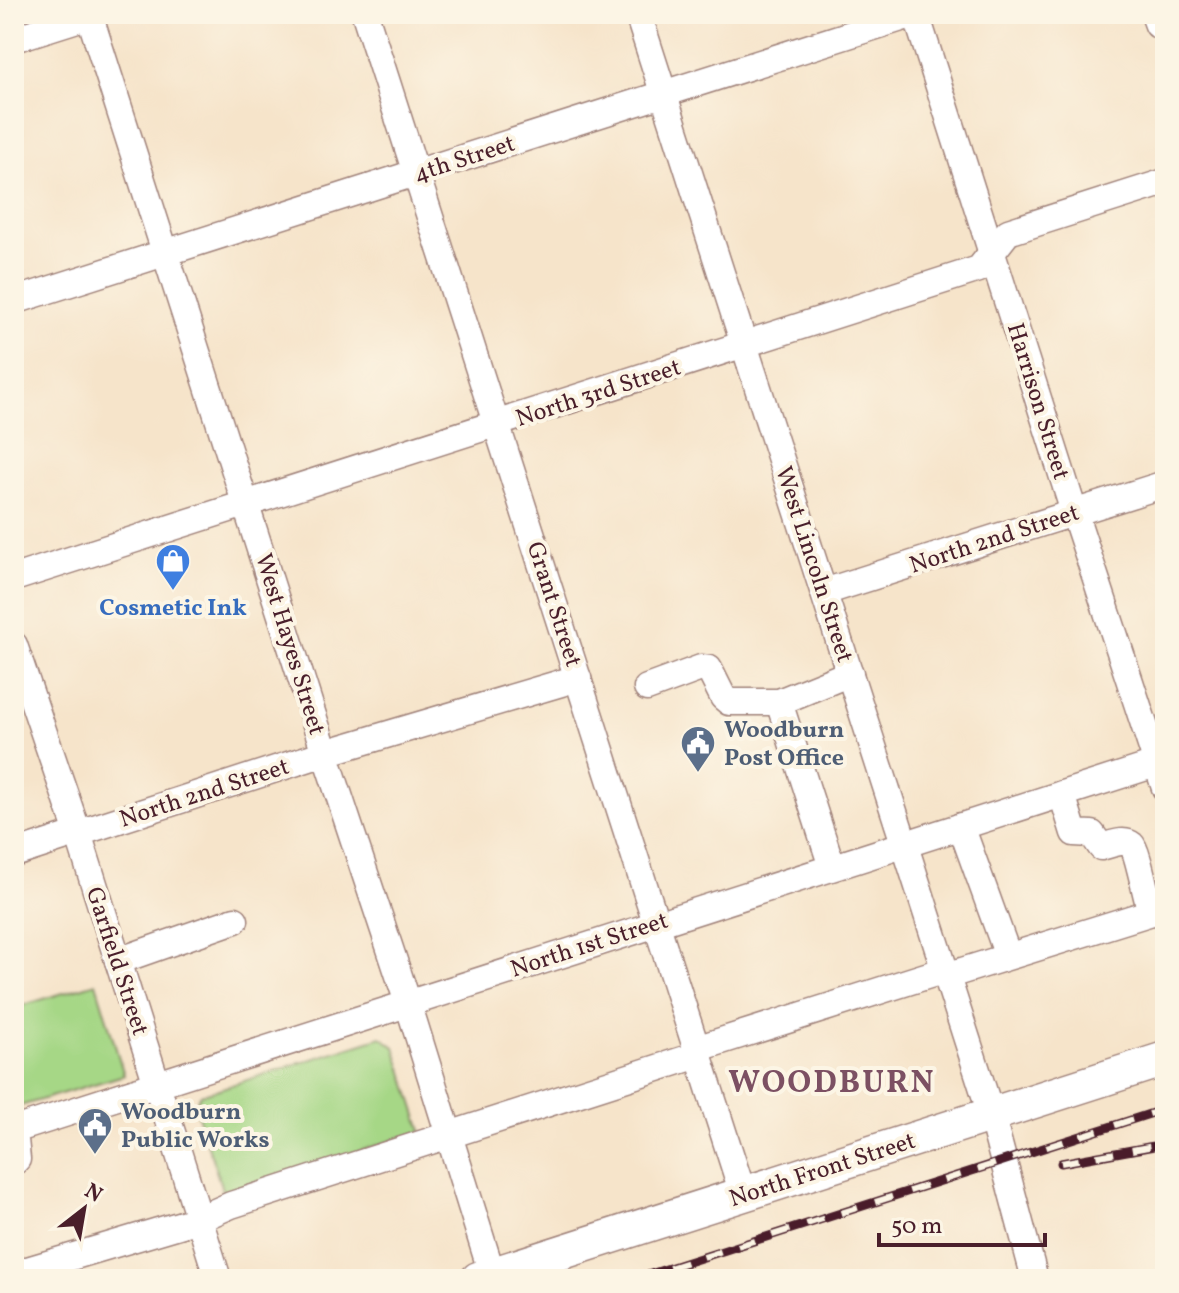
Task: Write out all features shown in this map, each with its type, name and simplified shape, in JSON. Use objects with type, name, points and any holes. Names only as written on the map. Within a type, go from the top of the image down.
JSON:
[{"type":"main road","name":"North Front Street","points":[[485,1277],[1165,1059]]},
{"type":"street","points":[[14,39],[91,14]]},
{"type":"street","name":"West Hayes Street","points":[[91,14],[325,753],[408,1003],[448,1134],[485,1277]]},
{"type":"street","name":"Grant Street","points":[[365,14],[743,1194]]},
{"type":"street","name":"West Lincoln Street","points":[[638,14],[991,1114],[1035,1279]]},
{"type":"street","name":"4th Street","points":[[14,301],[915,14]]},
{"type":"street","name":"Harrison Street","points":[[915,14],[1074,512],[1162,771]]},
{"type":"street","points":[[1154,14],[1158,25],[1165,29]]},
{"type":"street","name":"North 3rd Street","points":[[14,578],[979,269],[1008,232],[1165,182]]},
{"type":"street","name":"North 2nd Street","points":[[824,592],[1165,484]]},
{"type":"street","name":"Garfield Street","points":[[14,645],[78,833],[218,1279]]},
{"type":"street","points":[[647,688],[701,668],[709,669],[723,697],[729,702],[779,702],[850,673]]},
{"type":"street","name":"North 2nd Street","points":[[14,854],[325,753],[578,678]]},
{"type":"street","points":[[779,702],[832,867]]},
{"type":"street","name":"North 1st Street","points":[[14,1130],[1062,794],[1162,771]]},
{"type":"street","points":[[14,1274],[199,1219],[231,1205],[697,1052],[1158,910],[1143,889],[1138,855],[1133,845],[1124,841],[1101,847],[1092,834],[1074,833],[1062,794]]},
{"type":"street","points":[[961,826],[1008,956]]},
{"type":"street","points":[[118,961],[235,920]]},
{"type":"street","points":[[14,1130],[17,1159],[14,1162]]},
{"type":"green space","points":[[96,983],[124,1075],[14,1108],[14,1008]]},
{"type":"green space","points":[[381,1037],[395,1047],[422,1131],[224,1195],[195,1106],[200,1095]]},
{"type":"railway","points":[[635,1279],[1165,1109]]},
{"type":"railway","points":[[1061,1163],[1165,1144]]},
{"type":"place","name":"Cosmetic Ink","points":[[173,592]]},
{"type":"place","name":"Woodburn Post Office","points":[[698,774]]},
{"type":"place","name":"Woodburn Public Works","points":[[95,1156]]},
{"type":"district","name":"WOODBURN","points":[[832,1081]]}]
